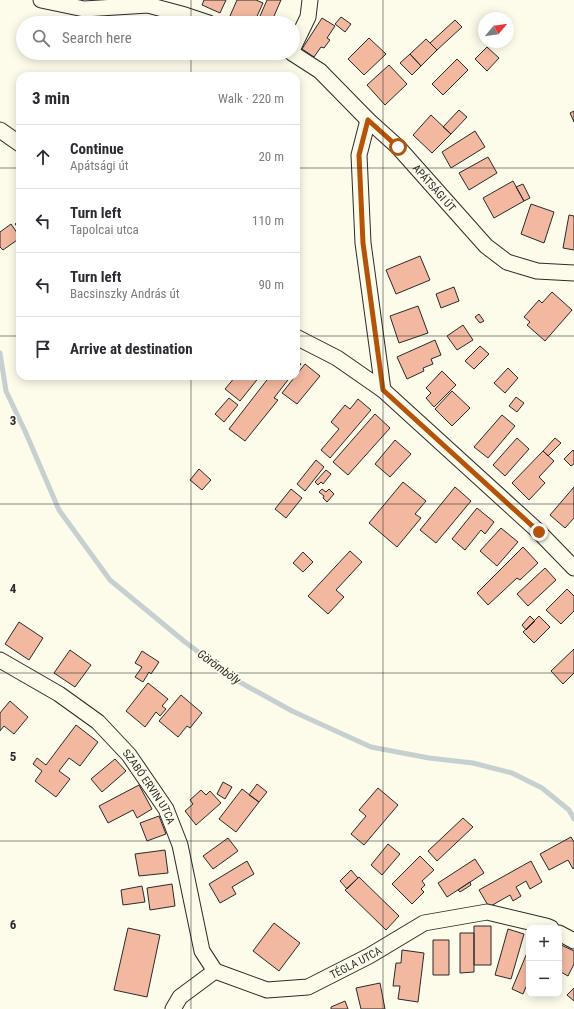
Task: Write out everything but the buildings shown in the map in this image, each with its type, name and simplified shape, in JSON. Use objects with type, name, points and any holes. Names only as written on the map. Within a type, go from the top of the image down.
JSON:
[{"type":"street","points":[[41,0],[84,10],[147,2],[188,16]]},
{"type":"street","points":[[300,34],[308,17],[310,0]]},
{"type":"street","name":"APÁTSÁGI ÚT","points":[[300,58],[320,71],[368,120],[398,147],[486,246],[508,262],[530,269],[537,271],[574,273]]},
{"type":"street","points":[[368,120],[359,155],[363,243],[383,390]]},
{"type":"street","points":[[0,130],[16,141]]},
{"type":"street","points":[[300,339],[337,358],[383,390],[539,532],[574,568]]},
{"type":"street","name":"SZABÓ ERVIN UTCA","points":[[0,660],[59,694],[98,722],[129,756],[166,808],[180,845],[202,951],[215,971]]},
{"type":"street","name":"TÉGLA UTCA","points":[[215,971],[266,990],[308,987],[369,956],[424,923],[487,912],[542,925]]},
{"type":"street","points":[[562,934],[574,941]]},
{"type":"street","points":[[173,1009],[180,997],[215,971]]},
{"type":"waterway","name":"Görömböly","points":[[0,353],[6,391],[59,510],[110,580],[185,642],[236,680],[292,711],[371,747],[429,758],[473,763],[512,773],[542,788],[569,810],[574,819]]},
{"type":"route","points":[[398,147],[368,120],[359,155],[363,243],[383,390],[539,532]]}]
